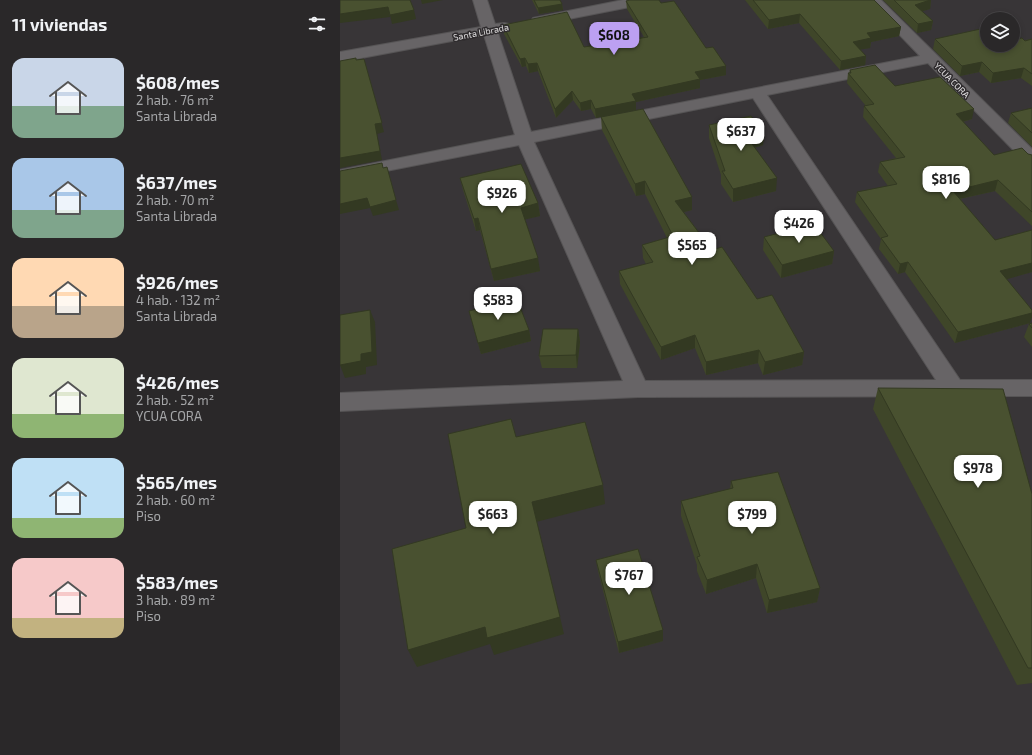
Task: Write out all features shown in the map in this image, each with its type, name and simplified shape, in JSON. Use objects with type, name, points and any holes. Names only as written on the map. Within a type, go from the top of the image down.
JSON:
[{"type":"street","points":[[480,0],[524,138],[638,389]]},
{"type":"street","name":"Santa Librada","points":[[340,57],[645,0]]},
{"type":"street","name":"YCUA CORA","points":[[873,0],[1032,159]]},
{"type":"street","points":[[340,175],[931,58]]},
{"type":"street","points":[[757,92],[954,389]]},
{"type":"street","points":[[340,402],[638,389],[1032,388]]},
{"type":"building","points":[[340,0],[410,0],[414,10],[390,15],[388,7],[340,14]]},
{"type":"building","points":[[534,0],[560,0],[562,4],[538,8]]},
{"type":"building","points":[[659,0],[661,3],[674,1],[706,48],[713,47],[726,66],[695,72],[700,79],[632,94],[636,101],[595,109],[591,100],[580,103],[572,91],[555,109],[537,63],[528,64],[525,58],[520,59],[503,25],[567,12],[584,47],[648,37],[626,1]]},
{"type":"building","points":[[753,0],[874,0],[901,27],[867,33],[871,38],[853,42],[866,56],[841,61],[800,14],[769,20]]},
{"type":"building","points":[[894,0],[930,0],[915,5],[933,21],[918,24]]},
{"type":"building","points":[[980,29],[980,52],[1020,52],[1020,38],[1022,38],[1025,41],[1032,39],[1032,74],[1024,68],[993,73],[982,62],[962,66],[935,39]]},
{"type":"building","points":[[356,58],[356,60],[364,59],[382,123],[375,124],[380,151],[340,158],[340,61]]},
{"type":"building","points":[[875,65],[895,86],[940,77],[974,109],[956,114],[994,155],[1022,148],[1028,154],[1032,155],[1032,212],[998,180],[953,191],[995,240],[1032,230],[1032,263],[1000,271],[1032,310],[1032,313],[958,332],[908,262],[900,264],[881,238],[888,236],[857,192],[897,184],[880,162],[905,157],[864,106],[874,104],[848,73],[851,73],[850,70]]},
{"type":"building","points":[[1032,108],[1032,133],[1011,113]]},
{"type":"building","points":[[643,109],[692,197],[675,201],[712,250],[722,247],[757,299],[772,295],[804,352],[765,362],[759,350],[706,362],[695,335],[661,347],[619,271],[653,262],[642,245],[673,236],[645,181],[635,184],[601,117]]},
{"type":"building","points":[[751,116],[764,133],[747,137],[777,178],[733,189],[722,171],[725,171],[709,125]]},
{"type":"building","points":[[382,163],[383,168],[387,167],[396,200],[370,207],[367,198],[340,204],[340,171]]},
{"type":"building","points":[[521,164],[538,203],[521,208],[538,258],[491,269],[478,218],[474,219],[460,178]]},
{"type":"building","points":[[814,224],[834,251],[782,265],[764,237]]},
{"type":"building","points":[[517,299],[529,330],[478,343],[469,311]]},
{"type":"building","points":[[370,310],[372,352],[361,354],[361,361],[340,365],[340,315]]},
{"type":"building","points":[[543,329],[578,329],[576,355],[539,356]]},
{"type":"building","points":[[878,388],[1003,389],[1032,494],[1032,668],[1028,668]]},
{"type":"building","points":[[511,419],[516,437],[585,422],[603,485],[532,502],[560,617],[487,638],[485,627],[408,650],[392,549],[466,528],[448,434]]},
{"type":"building","points":[[778,472],[820,588],[769,600],[757,564],[707,580],[697,557],[700,556],[681,501],[733,488],[731,481]]},
{"type":"building","points":[[638,549],[663,630],[618,642],[596,560]]}]
